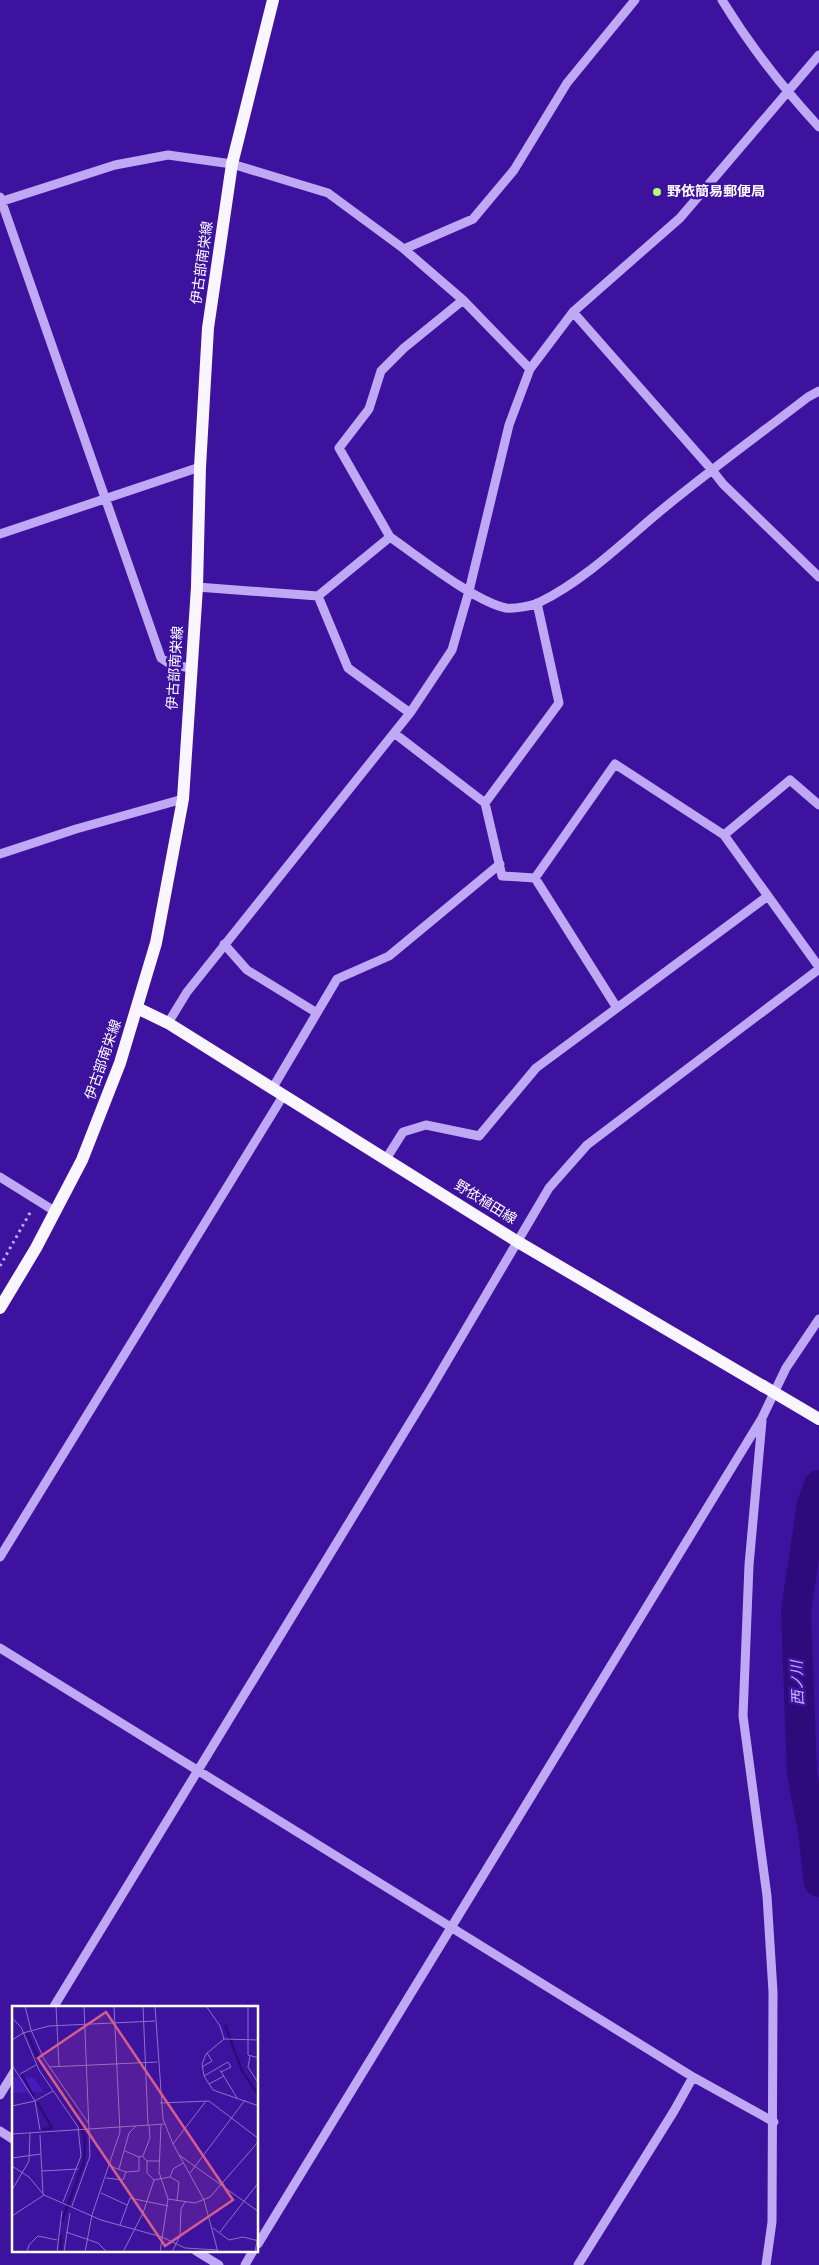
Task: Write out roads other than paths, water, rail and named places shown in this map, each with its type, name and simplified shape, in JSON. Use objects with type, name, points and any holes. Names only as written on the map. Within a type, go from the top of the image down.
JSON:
[{"type":"main road","name":"伊古部南栄線","points":[[0,1308],[56,1212],[82,1160],[138,1008],[156,943],[183,799],[190,668],[197,587],[200,468],[208,328],[232,164],[273,0]]},
{"type":"main road","name":"野依植田線","points":[[138,1008],[168,1023],[518,1242],[819,1419]]},
{"type":"street","points":[[404,249],[472,219],[514,170],[567,83],[635,0]]},
{"type":"street","points":[[722,0],[739,27],[787,92],[819,127]]},
{"type":"street","points":[[168,1023],[187,992],[224,944],[410,713],[452,650],[470,591],[509,425],[530,369],[573,312],[680,218],[819,55]]},
{"type":"street","points":[[190,668],[170,664],[161,658],[1,200],[115,165],[168,155],[232,164],[328,193],[404,249],[463,300],[530,369]]},
{"type":"street","points":[[463,300],[404,348],[381,370],[369,409],[338,448],[390,538],[485,602],[508,608],[538,603],[562,590],[631,538],[651,519],[712,470],[808,397],[819,391]]},
{"type":"street","points":[[573,312],[723,484],[819,577]]},
{"type":"street","points":[[0,534],[200,468]]},
{"type":"street","points":[[197,587],[318,596],[390,538]]},
{"type":"street","points":[[318,596],[348,668],[410,713]]},
{"type":"street","points":[[485,803],[558,703],[538,603]]},
{"type":"street","points":[[394,732],[485,803],[502,876],[535,878]]},
{"type":"street","points":[[54,2006],[430,1390],[549,1188],[587,1144],[819,968],[724,835],[615,764],[535,878]]},
{"type":"street","points":[[724,835],[790,780],[819,805]]},
{"type":"street","points":[[0,854],[76,829],[183,799]]},
{"type":"street","points":[[0,1557],[278,1092],[317,1013],[337,979],[390,956],[500,864]]},
{"type":"street","points":[[535,878],[617,1008]]},
{"type":"street","points":[[386,1159],[402,1132],[426,1125],[479,1136],[536,1068],[768,896]]},
{"type":"street","points":[[224,944],[247,970],[317,1013]]},
{"type":"street","points":[[0,1177],[56,1212]]},
{"type":"street","points":[[259,2242],[762,1418],[786,1368],[819,1319]]},
{"type":"street","points":[[762,1418],[749,1565],[743,1716],[767,1896],[773,1992],[774,2122],[772,2222],[766,2265]]},
{"type":"street","points":[[0,1648],[692,2077],[774,2122]]},
{"type":"street","points":[[0,2095],[12,2075]]},
{"type":"street","points":[[578,2265],[674,2111],[692,2077]]},
{"type":"street","points":[[0,2131],[12,2139]]},
{"type":"street","points":[[198,2252],[219,2265]]},
{"type":"street","points":[[245,2265],[252,2252]]},
{"type":"waterway","name":"西ノ川","points":[[819,1485],[812,1504],[796,1611],[802,1774],[813,1832],[819,1882]]},
{"type":"place","name":"野依簡易郵便局","points":[[657,192]]}]
